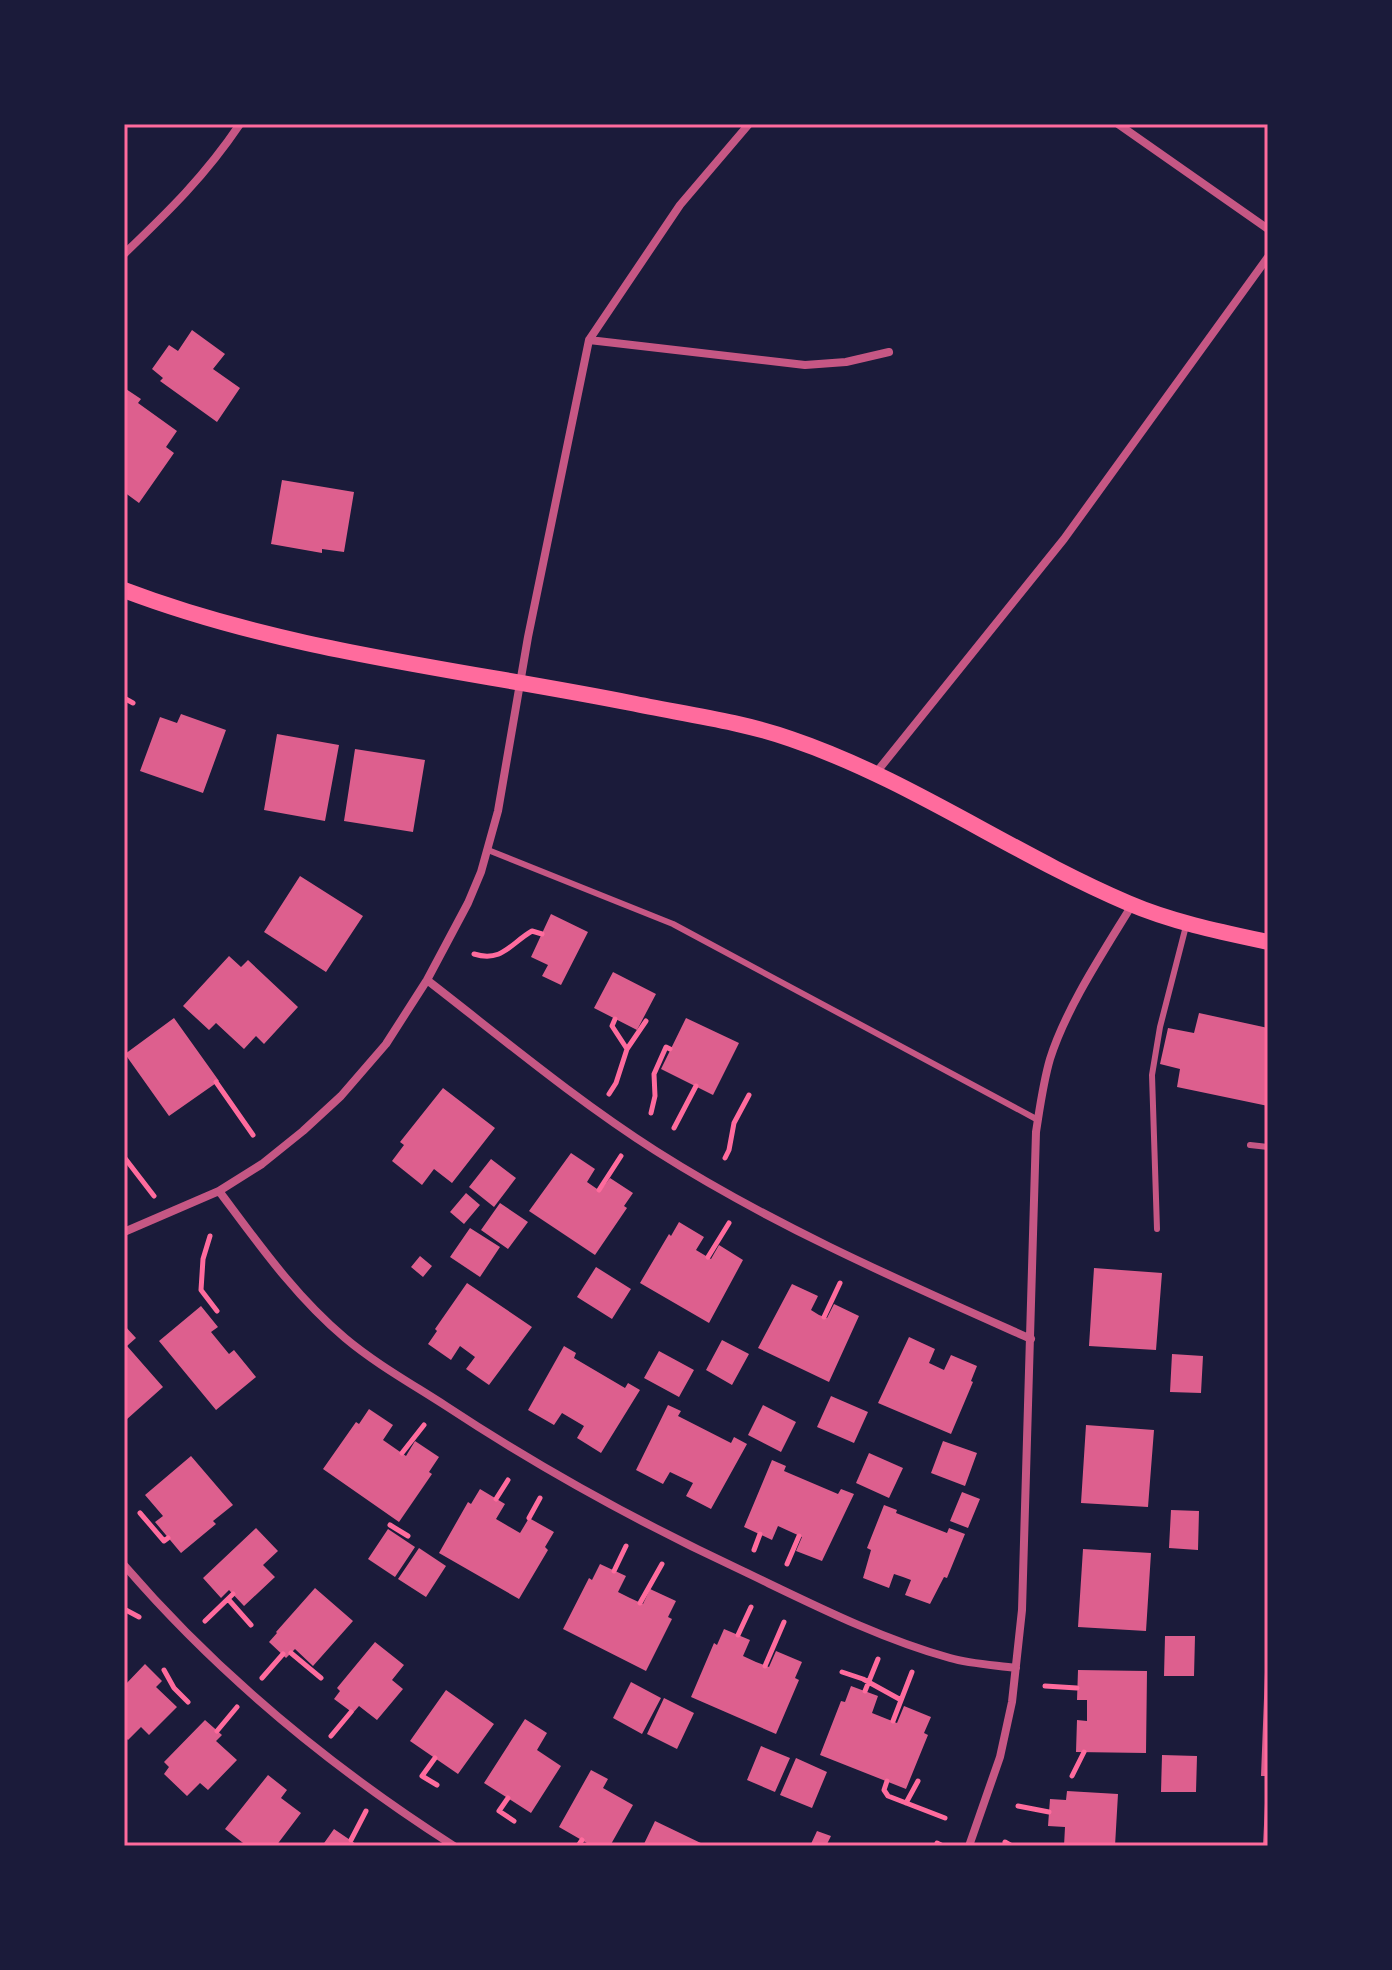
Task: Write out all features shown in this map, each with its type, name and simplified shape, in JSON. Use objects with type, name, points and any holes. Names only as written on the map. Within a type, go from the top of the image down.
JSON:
[{"type":"main road","points":[[124,590],[277,638],[521,682],[759,730],[832,754],[875,774],[1039,861],[1132,905],[1187,923],[1268,942]]},
{"type":"street","points":[[124,254],[169,213],[211,166],[240,124]]},
{"type":"street","points":[[124,1232],[219,1191],[262,1164],[341,1096],[386,1044],[427,980],[468,903],[488,850],[498,811],[589,340],[680,205],[749,124]]},
{"type":"street","points":[[1118,124],[1268,229]]},
{"type":"street","points":[[875,774],[1064,539],[1268,257]]},
{"type":"street","points":[[589,340],[805,365],[846,362],[889,352]]},
{"type":"street","points":[[969,1846],[1000,1757],[1016,1668],[1022,1610],[1038,1120],[1051,1056],[1098,961],[1132,905]]},
{"type":"street","points":[[427,980],[597,1111],[656,1151],[765,1213],[866,1265],[1031,1339]]},
{"type":"street","points":[[219,1191],[275,1266],[313,1308],[347,1339],[467,1421],[576,1488],[801,1599],[899,1640],[951,1658],[1016,1668]]},
{"type":"street","points":[[124,1565],[189,1635],[258,1700],[319,1750],[454,1846]]},
{"type":"lane","points":[[488,850],[673,924],[1038,1120]]},
{"type":"lane","points":[[1157,1229],[1152,1075],[1160,1027],[1187,923]]},
{"type":"lane","points":[[1250,1145],[1268,1147]]},
{"type":"path","points":[[124,698],[133,703]]},
{"type":"path","points":[[474,954],[494,956],[506,952],[527,933],[542,934]]},
{"type":"path","points":[[615,1019],[612,1026],[614,1033],[627,1049]]},
{"type":"path","points":[[597,1111],[614,1087],[627,1049],[646,1021]]},
{"type":"path","points":[[651,1113],[655,1096],[654,1074],[666,1047],[670,1049]]},
{"type":"path","points":[[216,1082],[253,1135]]},
{"type":"path","points":[[674,1128],[696,1086]]},
{"type":"path","points":[[725,1158],[734,1123],[749,1095]]},
{"type":"path","points":[[599,1190],[621,1156]]},
{"type":"path","points":[[124,1157],[155,1197]]},
{"type":"path","points":[[708,1257],[729,1223]]},
{"type":"path","points":[[210,1236],[203,1259],[201,1290],[217,1311]]},
{"type":"path","points":[[824,1317],[840,1283]]},
{"type":"path","points":[[402,1453],[424,1425]]},
{"type":"path","points":[[496,1499],[508,1480]]},
{"type":"path","points":[[529,1518],[540,1498]]},
{"type":"path","points":[[140,1513],[164,1541],[168,1538]]},
{"type":"path","points":[[390,1525],[408,1536]]},
{"type":"path","points":[[754,1550],[760,1534]]},
{"type":"path","points":[[787,1564],[799,1536]]},
{"type":"path","points":[[614,1571],[626,1546]]},
{"type":"path","points":[[640,1603],[662,1564]]},
{"type":"path","points":[[189,1635],[231,1596],[251,1625]]},
{"type":"path","points":[[738,1635],[751,1607]]},
{"type":"path","points":[[124,1609],[139,1617]]},
{"type":"path","points":[[765,1666],[784,1622]]},
{"type":"path","points":[[291,1653],[321,1678]]},
{"type":"path","points":[[865,1691],[878,1659]]},
{"type":"path","points":[[164,1670],[174,1688],[188,1702]]},
{"type":"path","points":[[842,1672],[901,1700]]},
{"type":"path","points":[[893,1721],[912,1672]]},
{"type":"path","points":[[1045,1686],[1077,1688]]},
{"type":"path","points":[[319,1750],[351,1712]]},
{"type":"path","points":[[1072,1776],[1084,1752]]},
{"type":"path","points":[[435,1758],[422,1776],[437,1785]]},
{"type":"path","points":[[887,1781],[885,1793],[945,1818]]},
{"type":"path","points":[[906,1803],[918,1781]]},
{"type":"path","points":[[354,1844],[361,1817],[379,1794]]},
{"type":"path","points":[[508,1798],[499,1811],[514,1821]]},
{"type":"path","points":[[1018,1806],[1049,1812]]},
{"type":"path","points":[[1005,1842],[1012,1846]]},
{"type":"building","points":[[192,330],[225,354],[213,369],[240,388],[217,422],[160,381],[163,378],[152,369],[169,345],[178,351]]},
{"type":"building","points":[[126,389],[141,399],[138,403],[177,431],[166,447],[174,453],[139,503],[124,492]]},
{"type":"building","points":[[282,480],[354,492],[344,552],[322,549],[322,553],[271,544]]},
{"type":"building","points":[[181,714],[226,730],[203,793],[140,771],[160,717],[177,723]]},
{"type":"building","points":[[277,734],[339,745],[325,821],[264,810]]},
{"type":"building","points":[[355,749],[425,760],[413,832],[344,821]]},
{"type":"building","points":[[300,876],[363,916],[326,972],[264,932]]},
{"type":"building","points":[[551,914],[588,932],[561,985],[542,976],[548,965],[531,957]]},
{"type":"building","points":[[229,956],[241,967],[248,960],[298,1007],[264,1044],[256,1036],[244,1049],[216,1023],[209,1030],[183,1006]]},
{"type":"building","points":[[613,972],[656,994],[637,1030],[594,1008]]},
{"type":"building","points":[[1199,1013],[1268,1028],[1268,1106],[1177,1087],[1180,1069],[1160,1064],[1168,1028],[1194,1033]]},
{"type":"building","points":[[174,1018],[219,1081],[169,1116],[125,1054]]},
{"type":"building","points":[[686,1018],[739,1043],[713,1095],[661,1069]]},
{"type":"building","points":[[443,1088],[495,1128],[452,1183],[434,1169],[422,1185],[392,1161],[404,1145],[400,1142]]},
{"type":"building","points":[[571,1153],[595,1169],[587,1182],[600,1191],[610,1178],[633,1193],[624,1206],[627,1208],[595,1255],[529,1211]]},
{"type":"building","points":[[491,1159],[516,1178],[494,1207],[469,1187]]},
{"type":"building","points":[[466,1193],[480,1205],[464,1224],[450,1212]]},
{"type":"building","points":[[500,1203],[528,1222],[508,1249],[481,1230]]},
{"type":"building","points":[[679,1222],[704,1237],[696,1250],[711,1259],[719,1245],[743,1260],[709,1323],[640,1283]]},
{"type":"building","points":[[470,1228],[500,1247],[480,1277],[450,1257]]},
{"type":"building","points":[[420,1256],[432,1266],[423,1277],[411,1267]]},
{"type":"building","points":[[596,1267],[631,1289],[612,1319],[577,1297]]},
{"type":"building","points":[[1094,1268],[1162,1273],[1156,1350],[1089,1346]]},
{"type":"building","points":[[467,1283],[532,1327],[489,1385],[466,1369],[475,1357],[460,1346],[451,1360],[428,1344]]},
{"type":"building","points":[[792,1284],[818,1296],[811,1310],[819,1315],[827,1318],[834,1304],[859,1316],[829,1382],[758,1348]]},
{"type":"building","points":[[201,1306],[218,1327],[211,1332],[229,1354],[234,1350],[256,1377],[216,1410],[159,1341]]},
{"type":"building","points":[[124,1325],[136,1338],[127,1346],[163,1387],[126,1420],[124,1418]]},
{"type":"building","points":[[909,1337],[935,1349],[929,1363],[944,1370],[951,1355],[977,1366],[951,1434],[878,1403]]},
{"type":"building","points":[[722,1340],[749,1354],[732,1385],[706,1370]]},
{"type":"building","points":[[564,1346],[576,1353],[574,1358],[625,1388],[628,1383],[640,1390],[601,1453],[577,1438],[584,1426],[562,1413],[554,1425],[528,1410]]},
{"type":"building","points":[[659,1351],[694,1370],[679,1397],[644,1378]]},
{"type":"building","points":[[1172,1354],[1203,1356],[1201,1393],[1170,1392]]},
{"type":"building","points":[[831,1396],[868,1412],[854,1443],[817,1427]]},
{"type":"building","points":[[668,1405],[681,1411],[678,1416],[731,1443],[734,1437],[747,1444],[711,1509],[686,1496],[693,1483],[670,1472],[663,1484],[636,1470]]},
{"type":"building","points":[[763,1405],[796,1422],[781,1452],[748,1435]]},
{"type":"building","points":[[369,1409],[393,1425],[383,1440],[406,1456],[415,1441],[439,1457],[429,1472],[432,1474],[399,1522],[323,1469],[356,1422],[359,1424]]},
{"type":"building","points":[[1086,1425],[1154,1430],[1148,1507],[1081,1503]]},
{"type":"building","points":[[943,1441],[977,1453],[965,1486],[931,1473]]},
{"type":"building","points":[[869,1453],[903,1468],[889,1498],[856,1483]]},
{"type":"building","points":[[191,1456],[233,1505],[213,1521],[216,1524],[181,1553],[155,1522],[163,1516],[145,1495]]},
{"type":"building","points":[[772,1460],[786,1466],[784,1471],[838,1494],[841,1489],[854,1494],[822,1561],[796,1551],[802,1537],[778,1526],[772,1540],[744,1527]]},
{"type":"building","points":[[480,1489],[505,1504],[496,1519],[520,1533],[529,1518],[554,1532],[545,1547],[548,1550],[519,1599],[439,1553],[468,1502],[471,1504]]},
{"type":"building","points":[[962,1492],[980,1499],[968,1528],[950,1521]]},
{"type":"building","points":[[884,1505],[897,1510],[896,1513],[947,1533],[949,1528],[965,1534],[947,1578],[944,1577],[930,1604],[905,1595],[911,1580],[894,1574],[889,1588],[863,1578],[871,1550],[867,1548]]},
{"type":"building","points":[[1171,1510],[1199,1511],[1198,1550],[1169,1548]]},
{"type":"building","points":[[256,1528],[278,1551],[263,1565],[275,1577],[244,1606],[229,1590],[221,1598],[203,1578]]},
{"type":"building","points":[[388,1529],[415,1547],[395,1577],[368,1559]]},
{"type":"building","points":[[419,1548],[446,1566],[426,1597],[398,1579]]},
{"type":"building","points":[[1083,1549],[1151,1553],[1146,1631],[1078,1627]]},
{"type":"building","points":[[600,1564],[626,1576],[618,1592],[630,1598],[643,1604],[650,1589],[676,1601],[668,1617],[672,1619],[646,1671],[563,1629],[589,1578],[592,1580]]},
{"type":"building","points":[[315,1588],[353,1621],[313,1666],[295,1649],[286,1658],[269,1642]]},
{"type":"building","points":[[724,1629],[750,1640],[743,1656],[756,1662],[769,1667],[776,1651],[802,1662],[795,1678],[799,1680],[776,1734],[691,1697],[714,1643],[717,1645]]},
{"type":"building","points":[[1165,1636],[1195,1636],[1194,1676],[1164,1676]]},
{"type":"building","points":[[375,1642],[404,1665],[392,1680],[403,1689],[377,1720],[359,1706],[353,1713],[334,1699],[340,1691],[337,1688]]},
{"type":"building","points":[[145,1664],[162,1681],[156,1687],[177,1707],[149,1735],[141,1727],[128,1740],[124,1736],[124,1686]]},
{"type":"building","points":[[1078,1670],[1147,1671],[1146,1753],[1076,1752],[1077,1720],[1087,1721],[1087,1700],[1077,1700]]},
{"type":"building","points":[[1265,1672],[1268,1672],[1268,1776],[1261,1776]]},
{"type":"building","points":[[631,1682],[661,1698],[642,1734],[613,1718]]},
{"type":"building","points":[[851,1686],[878,1696],[872,1713],[897,1723],[904,1706],[931,1717],[924,1733],[928,1735],[906,1789],[820,1755],[841,1701],[845,1702]]},
{"type":"building","points":[[446,1690],[494,1724],[458,1774],[410,1741]]},
{"type":"building","points":[[664,1698],[694,1713],[677,1749],[647,1734]]},
{"type":"building","points":[[525,1719],[547,1733],[537,1750],[561,1766],[531,1813],[484,1783]]},
{"type":"building","points":[[205,1720],[222,1735],[216,1741],[237,1760],[208,1790],[200,1783],[187,1796],[164,1774],[169,1767],[164,1762]]},
{"type":"building","points":[[761,1746],[790,1758],[775,1792],[747,1780]]},
{"type":"building","points":[[1162,1755],[1197,1756],[1196,1792],[1161,1792]]},
{"type":"building","points":[[796,1758],[827,1772],[812,1808],[780,1795]]},
{"type":"building","points":[[591,1770],[608,1779],[603,1788],[633,1805],[610,1846],[592,1846],[559,1827]]},
{"type":"building","points":[[268,1775],[287,1790],[281,1798],[301,1813],[276,1846],[247,1846],[225,1829]]},
{"type":"building","points":[[1067,1791],[1118,1794],[1115,1846],[1064,1846],[1065,1827],[1048,1826],[1050,1799],[1066,1800]]},
{"type":"building","points":[[1265,1803],[1268,1803],[1268,1846],[1263,1846]]},
{"type":"building","points":[[655,1821],[707,1846],[643,1846]]},
{"type":"building","points":[[334,1829],[356,1844],[355,1846],[322,1846]]},
{"type":"building","points":[[817,1831],[831,1836],[826,1846],[810,1846]]}]
